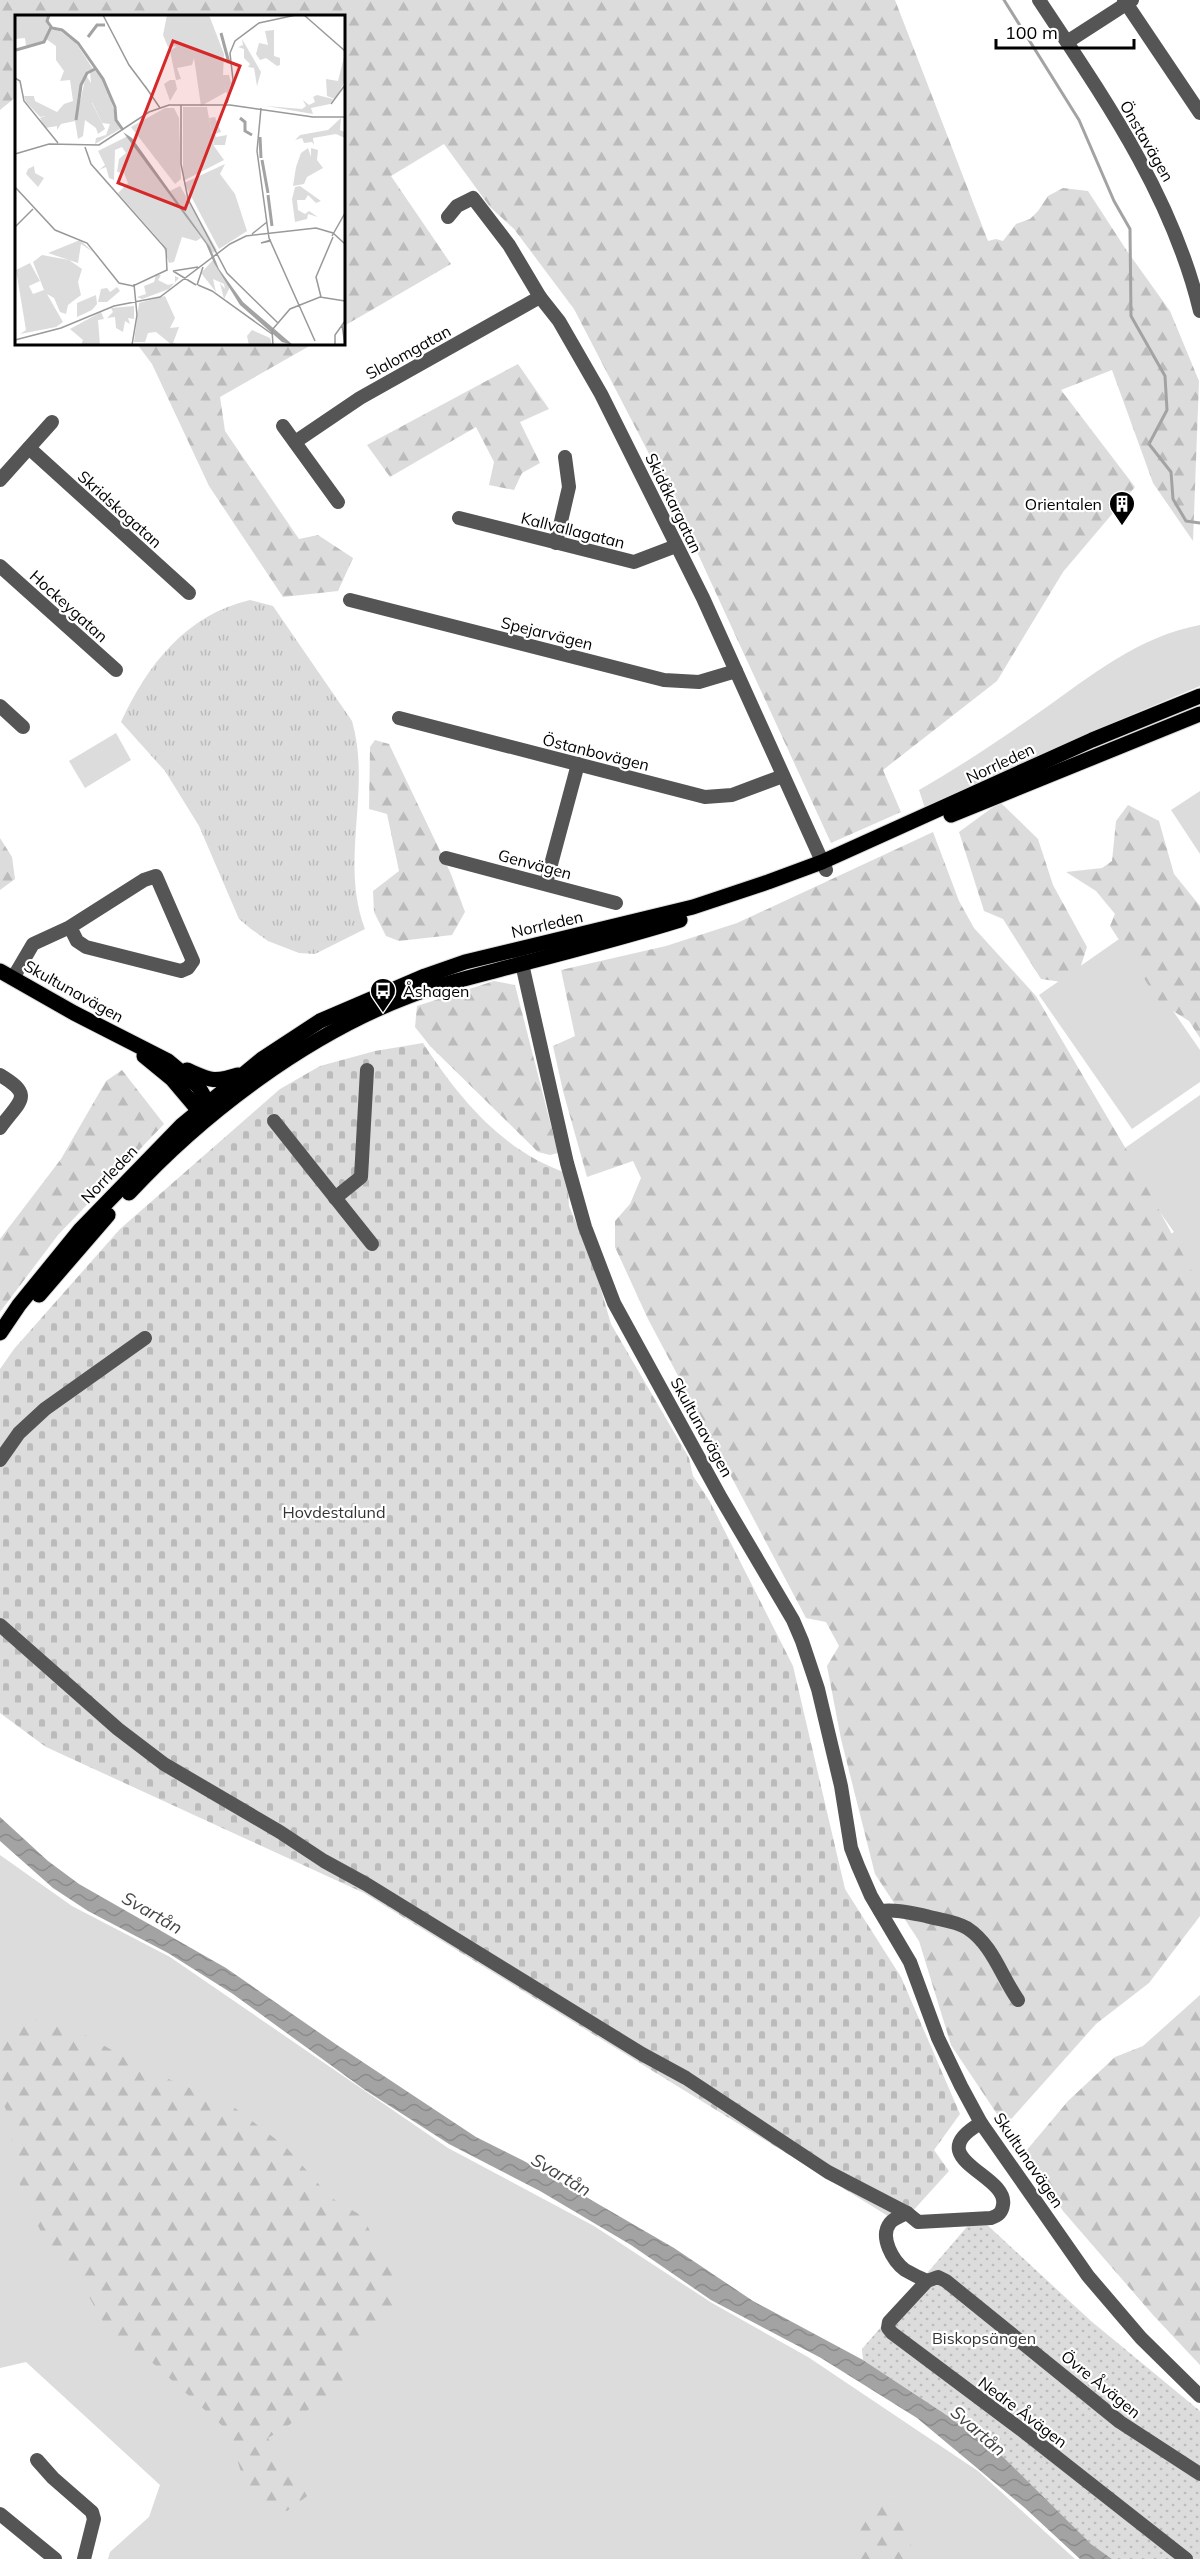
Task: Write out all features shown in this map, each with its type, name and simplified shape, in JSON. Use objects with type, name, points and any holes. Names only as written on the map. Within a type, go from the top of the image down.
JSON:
[{"type":"main road","name":"Norrleden","points":[[824,866],[1092,740],[1200,696]]},
{"type":"main road","name":"Norrleden","points":[[0,1334],[19,1305],[80,1230],[136,1170],[244,1072],[320,1021],[435,972],[520,957],[670,923],[824,866],[1200,714]]},
{"type":"main road","name":"Norrleden","points":[[0,1344],[111,1212],[168,1154],[200,1114],[360,1018],[410,995],[520,957]]},
{"type":"main road","name":"Skultunavägen","points":[[7,974],[130,1043],[168,1061],[198,1086],[203,1094],[200,1114]]},
{"type":"main road","name":"Skultunavägen","points":[[130,1043],[172,1079],[200,1114]]},
{"type":"main road","points":[[168,1061],[208,1079],[219,1081],[244,1072]]},
{"type":"street","name":"Önstavägen","points":[[1039,0],[1137,154],[1162,200],[1184,253],[1200,311]]},
{"type":"street","points":[[1067,42],[1128,1],[1200,113]]},
{"type":"street","name":"Skidåkargatan","points":[[448,217],[457,206],[473,198],[509,245],[588,369],[703,598],[824,866]]},
{"type":"street","name":"Slalomgatan","points":[[295,442],[360,398],[540,297]]},
{"type":"street","points":[[0,480],[52,422]]},
{"type":"street","points":[[283,426],[338,502]]},
{"type":"street","name":"Skridskogatan","points":[[29,448],[189,593]]},
{"type":"street","points":[[556,543],[569,487],[565,457]]},
{"type":"street","name":"Kallvallagatan","points":[[459,518],[634,562],[676,546]]},
{"type":"street","name":"Hockeygatan","points":[[0,566],[116,670]]},
{"type":"street","name":"Spejarvägen","points":[[350,600],[664,680],[699,682],[736,671]]},
{"type":"street","points":[[0,706],[23,727]]},
{"type":"street","name":"Östanbovägen","points":[[399,718],[705,797],[732,795],[783,776]]},
{"type":"street","points":[[546,883],[578,764]]},
{"type":"street","name":"Genvägen","points":[[446,858],[616,903]]},
{"type":"street","points":[[7,974],[33,944],[70,927],[144,880],[156,876],[193,961],[188,968],[182,971],[86,946],[77,941],[70,927]]},
{"type":"street","name":"Skultunavägen","points":[[520,957],[567,1163],[585,1227],[603,1277],[614,1303],[721,1498],[793,1620],[818,1689],[841,1786],[851,1848],[864,1883],[910,1962],[938,2038],[981,2123],[1088,2276],[1141,2338],[1200,2396]]},
{"type":"street","points":[[335,1198],[361,1177],[367,1070]]},
{"type":"street","points":[[0,1075],[17,1085],[22,1091],[22,1097],[0,1128]]},
{"type":"street","points":[[274,1121],[372,1244]]},
{"type":"street","points":[[0,1460],[19,1433],[45,1408],[145,1338]]},
{"type":"street","points":[[0,1625],[118,1729],[173,1769],[366,1884],[642,2054],[686,2078],[828,2172],[907,2213],[918,2222],[991,2218],[1000,2214],[1003,2209],[1003,2197],[969,2164],[960,2151],[960,2139],[981,2123]]},
{"type":"street","points":[[880,1911],[904,1911],[956,1923],[967,1929],[993,1954],[1006,1982],[1018,2000]]},
{"type":"street","name":"Övre Åvägen","points":[[907,2213],[892,2220],[888,2225],[886,2239],[894,2259],[903,2269],[927,2281],[938,2277],[946,2281],[1120,2422],[1200,2474]]},
{"type":"street","name":"Nedre Åvägen","points":[[927,2281],[890,2322],[888,2328],[892,2333],[1023,2431],[1186,2559]]},
{"type":"street","points":[[37,2460],[53,2478],[92,2512],[94,2519],[84,2559]]},
{"type":"street","points":[[0,2514],[55,2559]]},
{"type":"green space","points":[[0,0],[895,0],[988,241],[996,239],[1003,241],[1016,224],[1030,219],[1048,196],[1063,188],[1088,191],[1170,311],[1199,381],[1193,541],[1153,483],[1112,370],[1061,390],[1135,487],[1063,572],[997,681],[883,770],[901,812],[831,843],[675,504],[574,309],[514,229],[490,207],[444,144],[391,176],[451,264],[345,325],[345,15],[15,15],[15,98],[0,110]]},
{"type":"green space","points":[[138,345],[311,345],[220,397],[225,431],[299,539],[318,535],[353,558],[338,591],[283,597],[209,486],[152,364]]},
{"type":"green space","points":[[518,364],[549,409],[520,422],[540,463],[522,473],[514,490],[489,485],[494,462],[476,427],[390,477],[367,445]]},
{"type":"green space","points":[[250,600],[273,606],[352,721],[357,747],[359,773],[355,878],[358,903],[365,929],[315,954],[299,953],[268,941],[239,919],[199,826],[165,771],[121,722],[144,681],[172,645],[207,617],[227,607]]},
{"type":"green space","points":[[1200,625],[1200,686],[1086,734],[925,808],[919,790],[996,742],[1097,671],[1156,638]]},
{"type":"green space","points":[[116,733],[131,760],[85,788],[69,761]]},
{"type":"green space","points":[[375,740],[389,744],[451,874],[465,912],[452,935],[399,941],[386,936],[374,912],[373,891],[399,871],[387,814],[369,809],[370,747]]},
{"type":"green space","points":[[1200,791],[1200,854],[1171,810]]},
{"type":"green space","points":[[1000,802],[1038,839],[1053,885],[1087,947],[1075,984],[1041,979],[1003,919],[984,911],[959,832]]},
{"type":"green space","points":[[1128,805],[1159,821],[1174,874],[1200,906],[1200,1038],[1189,1021],[1160,1003],[1110,926],[1115,914],[1096,891],[1066,872],[1102,868],[1112,861],[1116,821]]},
{"type":"green space","points":[[933,832],[959,901],[974,928],[1036,996],[1126,1149],[1200,1286],[1200,1916],[1149,1983],[1096,2024],[1005,2126],[951,2045],[919,1941],[875,1874],[841,1739],[827,1666],[839,1646],[826,1622],[806,1618],[648,1319],[615,1247],[615,1221],[630,1204],[641,1178],[633,1161],[587,1177],[553,1046],[575,1036],[561,970],[666,946],[737,923]]},
{"type":"green space","points":[[0,838],[12,857],[15,879],[0,890]]},
{"type":"green space","points":[[1122,937],[1200,1050],[1200,1082],[1132,1129],[1039,995]]},
{"type":"green space","points":[[494,981],[515,985],[558,1153],[550,1155],[538,1152],[430,1046],[415,1027],[417,1006]]},
{"type":"green space","name":"Hovdestalund","points":[[423,1043],[467,1103],[502,1137],[522,1151],[567,1173],[569,1206],[593,1262],[611,1324],[689,1458],[693,1476],[709,1500],[793,1666],[845,1889],[901,1977],[960,2114],[934,2150],[949,2171],[901,2224],[364,1893],[46,1747],[0,1713],[0,1369],[14,1349],[120,1229],[280,1089],[320,1066],[375,1051]]},
{"type":"green space","points":[[122,1070],[164,1124],[58,1235],[0,1312],[0,1239],[61,1159],[106,1081]]},
{"type":"green space","points":[[1200,1095],[1200,1287],[1165,1238],[1174,1232],[1118,1153]]},
{"type":"green space","points":[[0,1855],[72,1906],[170,1957],[448,2148],[594,2226],[712,2303],[808,2357],[978,2471],[1075,2559],[108,2559],[110,2552],[149,2517],[160,2485],[26,2362],[0,2368]]},
{"type":"green space","points":[[1200,1995],[1200,2365],[1153,2315],[1063,2211],[1026,2151],[1068,2101],[1115,2057],[1143,2046]]},
{"type":"green space","points":[[24,2017],[85,2035],[149,2071],[231,2105],[286,2147],[330,2197],[362,2216],[396,2280],[402,2307],[390,2325],[364,2338],[346,2354],[340,2371],[346,2384],[339,2399],[313,2406],[268,2438],[279,2459],[306,2482],[310,2494],[287,2511],[269,2507],[243,2478],[228,2431],[146,2357],[123,2346],[101,2319],[84,2287],[47,2244],[21,2191],[7,2112],[0,2097],[0,2031]]},
{"type":"green space","name":"Biskopsängen","points":[[971,2222],[984,2222],[1091,2321],[1200,2411],[1200,2559],[1112,2559],[1091,2544],[945,2414],[863,2360],[862,2349]]},
{"type":"green space","points":[[882,2494],[892,2496],[916,2559],[856,2559],[857,2542],[866,2515]]},
{"type":"water","points":[[0,1817],[48,1861],[79,1884],[226,1968],[476,2137],[524,2161],[674,2248],[753,2301],[863,2360],[945,2414],[1002,2456],[1091,2544],[1112,2559],[1080,2559],[1025,2508],[917,2418],[821,2358],[711,2300],[631,2245],[540,2191],[449,2144],[365,2090],[233,1994],[168,1953],[88,1911],[53,1888],[0,1841]]},
{"type":"waterway","points":[[1004,0],[1079,120],[1114,201],[1130,229],[1131,316],[1165,376],[1167,410],[1149,444],[1171,472],[1173,499],[1186,521],[1200,523]]},
{"type":"place","name":"Orientalen","points":[[1122,527]]},
{"type":"place","name":"Åshagen","points":[[383,1014]]},
{"type":"water label","name":"Svartån","points":[[152,1913]]},
{"type":"water label","name":"Svartån","points":[[561,2175]]},
{"type":"water label","name":"Svartån","points":[[978,2431]]}]
